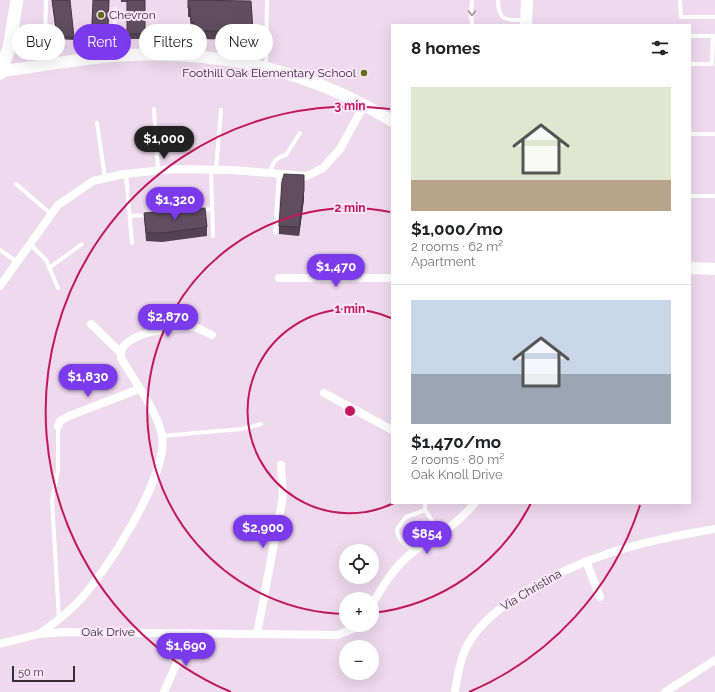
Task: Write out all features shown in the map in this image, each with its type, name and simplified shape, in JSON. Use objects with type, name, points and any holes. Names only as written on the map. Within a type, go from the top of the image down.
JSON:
[{"type":"main road","points":[[0,72],[9,48],[17,0]]},
{"type":"street","points":[[526,22],[527,0]]},
{"type":"street","points":[[207,56],[266,67],[323,85],[364,105],[391,120]]},
{"type":"street","points":[[0,72],[86,60]]},
{"type":"street","points":[[0,286],[58,205],[93,181],[126,174],[174,169],[275,173],[308,176],[323,168],[340,149],[364,105]]},
{"type":"street","points":[[691,268],[715,269]]},
{"type":"street","points":[[279,278],[391,278]]},
{"type":"street","points":[[91,324],[120,353]]},
{"type":"street","points":[[39,634],[76,605],[95,582],[124,541],[148,493],[162,455],[162,436],[156,418],[120,358],[120,350],[127,342],[151,332],[170,327],[195,327],[212,335]]},
{"type":"street","points":[[58,426],[60,421],[69,416],[139,389]]},
{"type":"street","points":[[324,393],[391,429]]},
{"type":"street","points":[[257,634],[283,496],[281,465]]},
{"type":"street","points":[[379,593],[396,569],[414,551],[441,534],[464,515],[474,504]]},
{"type":"street","name":"Via Christina","points":[[455,692],[466,648],[480,628],[497,610],[540,583],[586,560],[625,547],[715,529]]},
{"type":"street","points":[[586,560],[600,597]]},
{"type":"street","name":"Oak Drive","points":[[0,644],[39,634],[64,632],[337,635],[345,632]]},
{"type":"street","points":[[164,692],[190,633]]},
{"type":"street","points":[[665,692],[674,690],[715,660]]},
{"type":"lane","points":[[45,24],[46,0]]},
{"type":"lane","points":[[266,67],[267,0]]},
{"type":"lane","points":[[472,0],[472,24]]},
{"type":"lane","points":[[498,0],[499,13],[507,20],[526,22]]},
{"type":"lane","points":[[680,0],[680,17],[715,17]]},
{"type":"lane","points":[[115,9],[115,24]]},
{"type":"lane","points":[[691,36],[714,36],[712,64],[691,64]]},
{"type":"lane","points":[[154,109],[158,170]]},
{"type":"lane","points":[[213,236],[211,209],[221,110]]},
{"type":"lane","points":[[97,123],[105,179]]},
{"type":"lane","points":[[275,233],[274,162],[278,157],[286,155],[300,133]]},
{"type":"lane","points":[[691,134],[715,134]]},
{"type":"lane","points":[[126,174],[132,243]]},
{"type":"lane","points":[[16,184],[51,214]]},
{"type":"lane","points":[[691,196],[715,196]]},
{"type":"lane","points":[[196,210],[211,209]]},
{"type":"lane","points":[[130,216],[152,214]]},
{"type":"lane","points":[[30,244],[46,260],[58,288]]},
{"type":"lane","points":[[49,268],[82,244]]},
{"type":"lane","points":[[0,250],[17,262]]},
{"type":"lane","points":[[162,436],[241,430],[262,424]]},
{"type":"lane","points":[[58,426],[58,470],[52,500],[59,619]]},
{"type":"lane","points":[[425,504],[425,510],[441,534]]},
{"type":"lane","points":[[414,551],[400,540],[397,535],[397,529],[406,517],[425,510]]},
{"type":"building","points":[[52,0],[70,0],[73,37],[65,37],[65,24],[55,24]]},
{"type":"building","name":"Chevron","points":[[93,0],[109,0],[108,24],[92,24]]},
{"type":"building","points":[[127,0],[145,0],[145,24],[139,24],[139,34],[131,34],[131,24],[127,24]]},
{"type":"building","points":[[188,0],[251,1],[253,24],[215,24],[215,31],[207,31],[207,24],[194,24],[194,22],[191,22],[190,8],[188,8]]},
{"type":"building","points":[[284,174],[304,175],[304,190],[299,227],[279,226],[282,182]]},
{"type":"building","points":[[205,208],[207,227],[162,233],[146,233],[144,213]]},
{"type":"place","name":"Chevron","points":[[101,15]]},
{"type":"place","name":"Foothill Oak Elementary School","points":[[364,73]]}]
